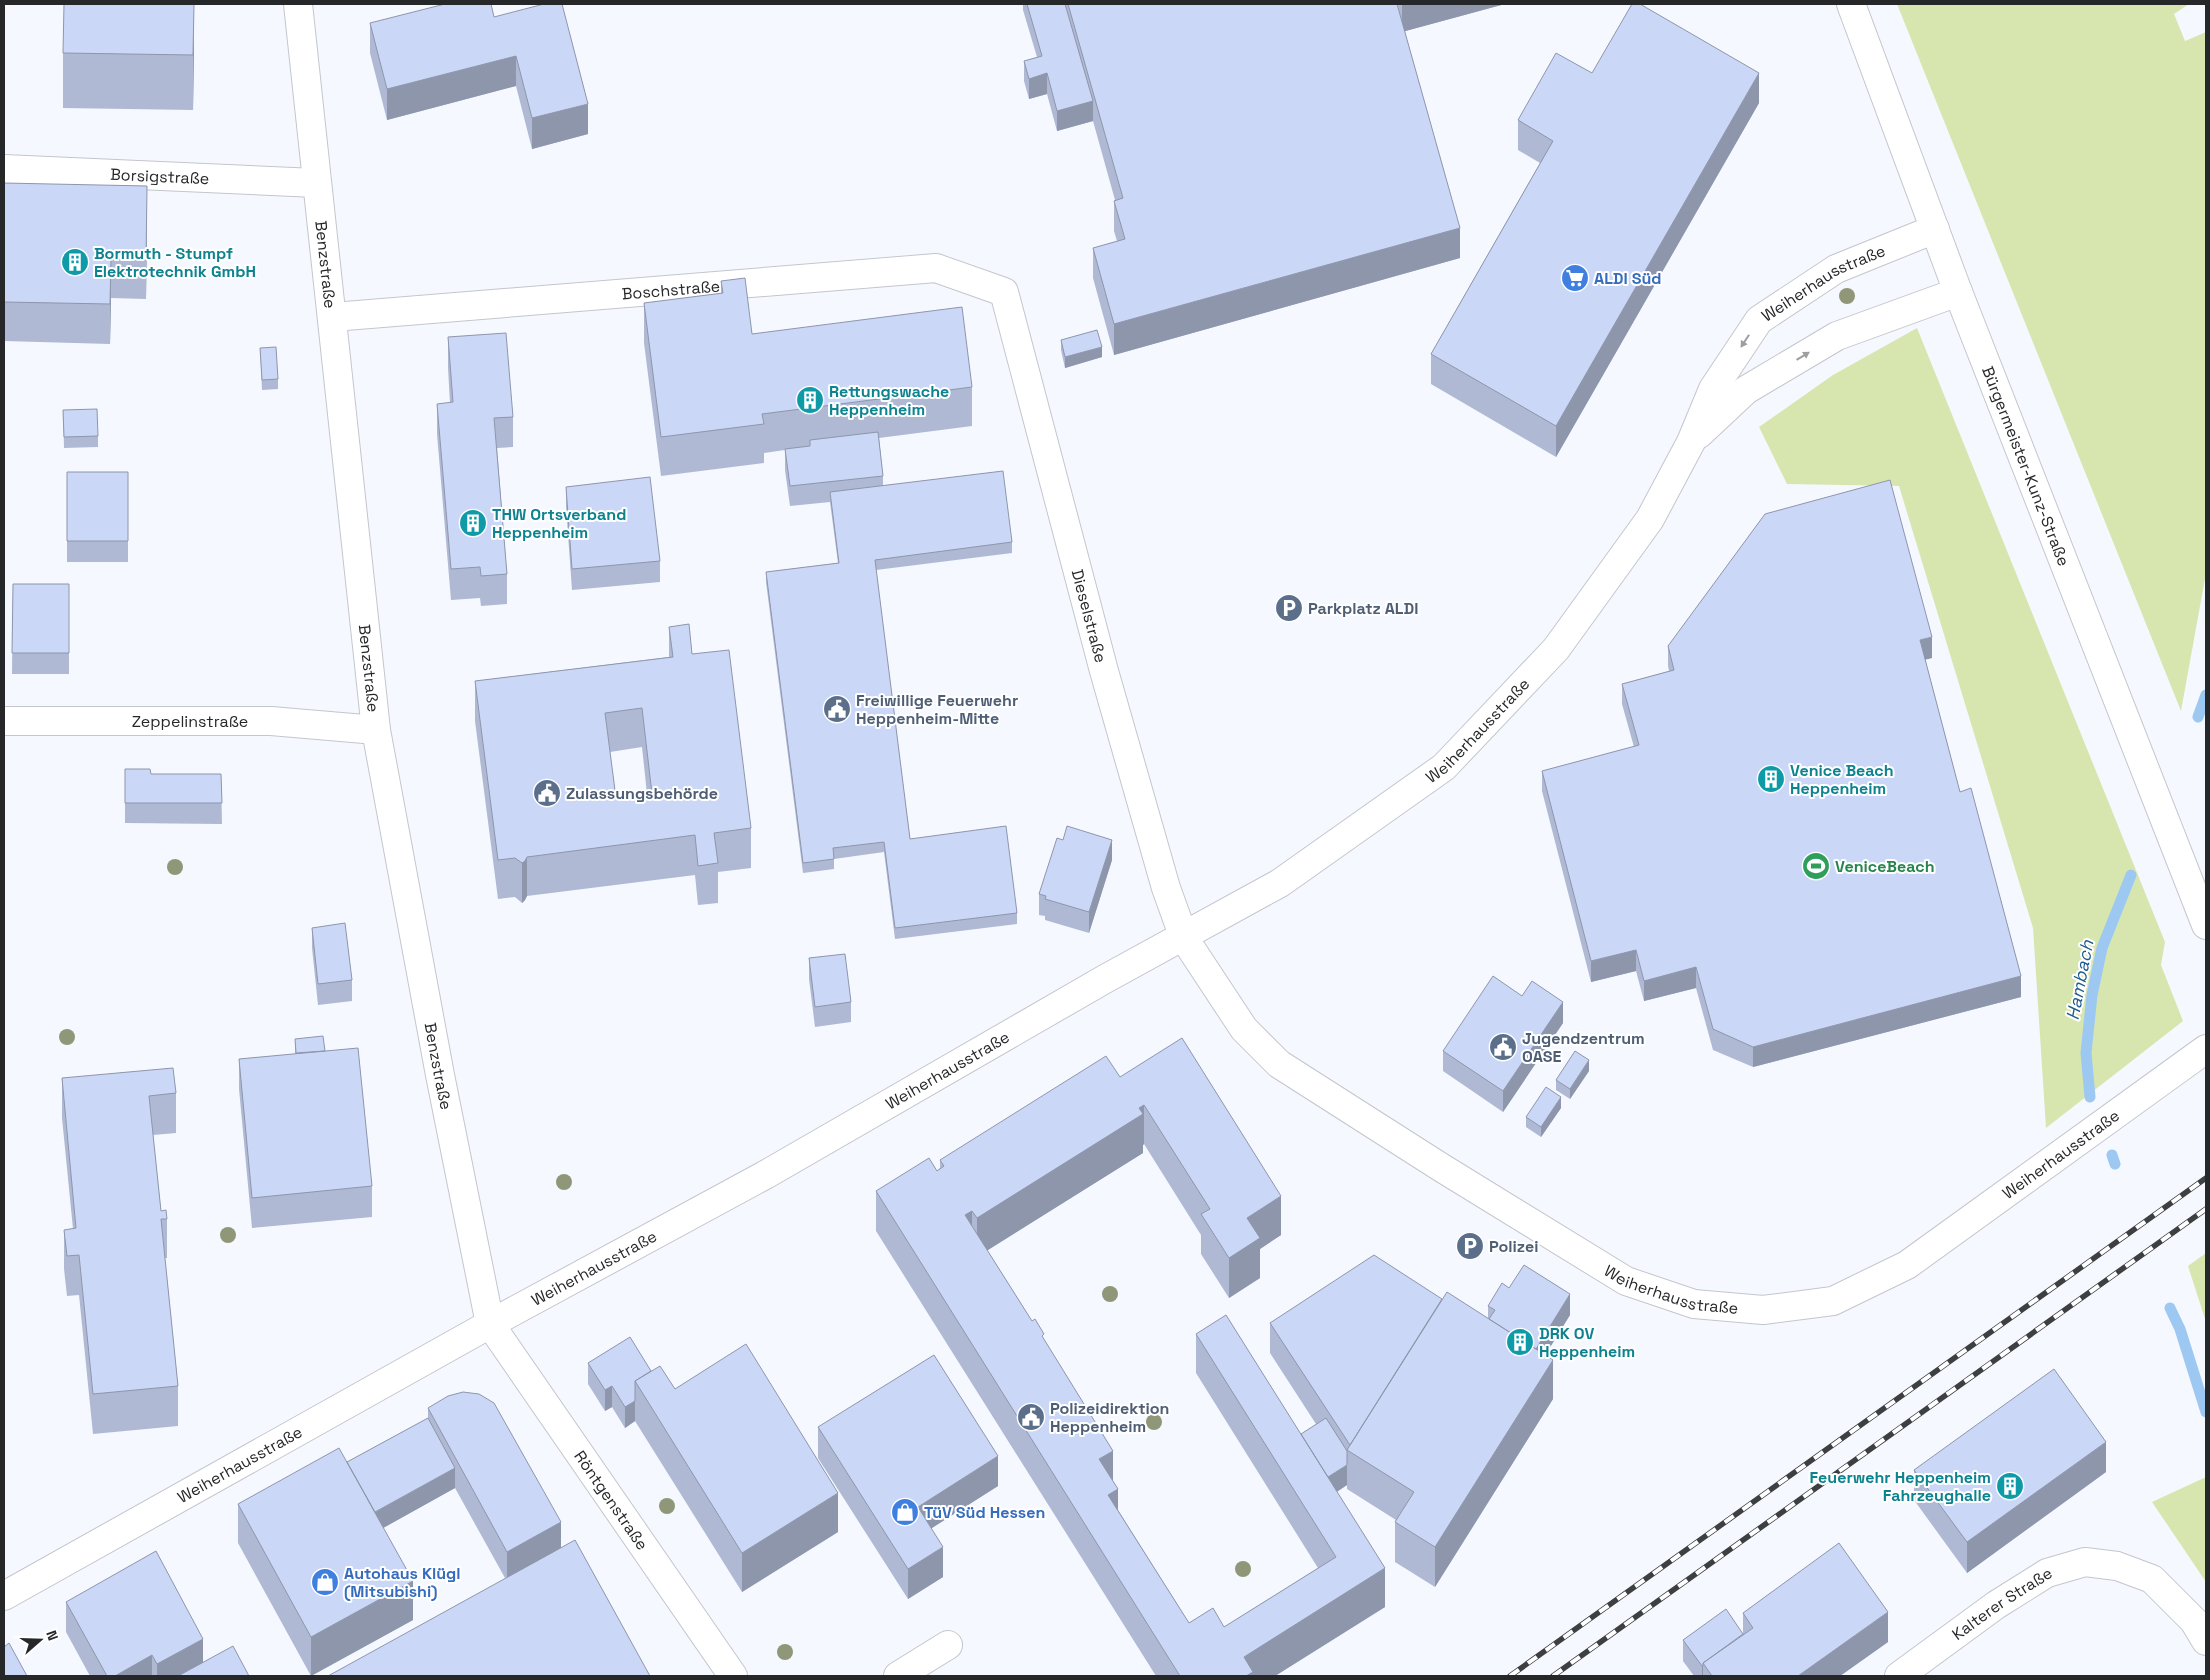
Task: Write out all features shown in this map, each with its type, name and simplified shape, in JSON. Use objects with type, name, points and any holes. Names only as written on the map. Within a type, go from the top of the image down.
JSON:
[{"type":"street","name":"Benzstraße","points":[[298,4],[376,730],[440,1075],[490,1324]]},
{"type":"street","name":"Bürgermeister-Kunz-Straße","points":[[1851,4],[1958,292],[2206,925]]},
{"type":"street","name":"Borsigstraße","points":[[4,170],[316,184]]},
{"type":"street","name":"Weiherhausstraße","points":[[4,1596],[490,1324],[765,1175],[1106,979],[1184,938],[1280,883],[1444,767],[1556,649],[1650,519],[1691,442],[1713,390],[1759,320],[1836,268],[1935,229]]},
{"type":"street","name":"Boschstraße","points":[[333,317],[936,268],[1004,292]]},
{"type":"street","name":"Dieselstraße","points":[[1004,292],[1104,671],[1166,888],[1184,938]]},
{"type":"street","name":"Weiherhausstraße","points":[[1691,442],[1746,390],[1836,336],[1958,292]]},
{"type":"street","name":"Zeppelinstraße","points":[[4,721],[271,721],[376,730]]},
{"type":"street","name":"Weiherhausstraße","points":[[1184,938],[1244,1029],[1279,1064],[1434,1163],[1626,1281],[1694,1304],[1764,1310],[1833,1301],[1907,1265],[2206,1049]]},
{"type":"street","name":"Röntgenstraße","points":[[490,1324],[733,1676]]},
{"type":"street","name":"Kalterer Straße","points":[[1899,1676],[1996,1606],[2047,1573],[2085,1562],[2117,1566],[2152,1579],[2194,1621],[2206,1641]]},
{"type":"street","points":[[898,1676],[948,1645]]},
{"type":"green space","points":[[1897,4],[2189,4],[2174,14],[2185,41],[2206,32],[2206,573],[2181,711]]},
{"type":"green space","points":[[1917,328],[2165,942],[2161,965],[2183,1021],[2046,1128],[2033,928],[1899,486],[1787,484],[1759,427],[1833,375]]},
{"type":"green space","points":[[2206,1253],[2206,1322],[2188,1266]]},
{"type":"green space","points":[[2206,1477],[2206,1582],[2152,1502]]},
{"type":"building","points":[[64,4],[194,4],[193,55],[63,53]]},
{"type":"building","points":[[445,4],[491,4],[494,17],[544,4],[562,4],[588,104],[532,118],[516,56],[387,89],[370,23]]},
{"type":"building","points":[[1027,4],[1065,4],[1093,101],[1057,111],[1047,73],[1029,79],[1024,61],[1042,56]]},
{"type":"building","points":[[1068,4],[1397,4],[1460,228],[1114,324],[1093,248],[1125,239],[1114,201],[1123,198]]},
{"type":"building","name":"ALDI Süd","points":[[1632,4],[1640,4],[1759,73],[1556,426],[1431,354],[1553,141],[1518,120],[1556,53],[1592,73]]},
{"type":"building","name":"Bormuth - Stumpf Elektrotechnik GmbH","points":[[4,183],[147,186],[146,260],[111,259],[110,304],[4,302]]},
{"type":"building","points":[[745,278],[752,334],[962,307],[972,387],[762,414],[764,424],[661,437],[644,303],[723,293],[721,281]]},
{"type":"building","points":[[1097,330],[1102,347],[1065,357],[1061,340]]},
{"type":"building","name":"THW Ortsverband Heppenheim","points":[[506,333],[513,417],[494,418],[507,574],[481,576],[480,567],[451,569],[437,404],[453,402],[448,337]]},
{"type":"building","points":[[276,347],[278,379],[262,380],[260,348]]},
{"type":"building","points":[[97,409],[98,436],[64,437],[63,410]]},
{"type":"building","points":[[878,432],[883,476],[790,486],[785,449],[810,446],[810,440]]},
{"type":"building","name":"Freiwillige Feuerwehr Heppenheim-Mitte","points":[[1003,471],[1012,542],[875,560],[910,839],[1006,826],[1017,913],[895,928],[884,842],[833,848],[834,859],[803,863],[766,572],[839,563],[830,492]]},
{"type":"building","points":[[67,472],[128,472],[128,541],[67,541]]},
{"type":"building","points":[[650,477],[660,561],[572,569],[566,487]]},
{"type":"building","name":"Venice Beach Heppenheim","points":[[1890,480],[1932,637],[1920,640],[1960,792],[1971,788],[2021,976],[1753,1047],[1713,1029],[1696,967],[1644,981],[1636,950],[1591,961],[1542,771],[1639,745],[1622,684],[1674,670],[1668,646],[1765,514]]},
{"type":"building","points":[[13,584],[69,584],[69,653],[12,653]]},
{"type":"building","points":[[689,624],[692,654],[729,650],[751,828],[714,833],[718,863],[698,866],[695,835],[527,857],[522,863],[515,858],[498,860],[475,681],[673,657],[669,627]],"holes":[[[642,708],[652,794],[616,798],[605,713]]]},
{"type":"building","points":[[125,769],[150,769],[151,774],[221,774],[222,803],[125,803]]},
{"type":"building","points":[[1067,826],[1112,840],[1089,912],[1045,899],[1046,896],[1039,894],[1057,838],[1063,840]]},
{"type":"building","points":[[345,923],[352,980],[318,984],[312,928]]},
{"type":"building","points":[[845,954],[851,1002],[815,1007],[809,958]]},
{"type":"building","name":"Jugendzentrum OASE","points":[[1493,976],[1522,996],[1532,981],[1563,1002],[1503,1091],[1443,1051]]},
{"type":"building","points":[[323,1036],[325,1051],[296,1053],[295,1039]]},
{"type":"building","points":[[1182,1038],[1281,1196],[1247,1218],[1260,1238],[1229,1258],[1201,1214],[1210,1209],[1144,1105],[1139,1108],[1143,1114],[977,1218],[972,1211],[965,1215],[1032,1321],[1035,1319],[1044,1334],[1042,1336],[1113,1451],[1099,1459],[1118,1489],[1108,1495],[1189,1623],[1213,1608],[1224,1627],[1336,1557],[1196,1334],[1226,1315],[1385,1568],[1244,1657],[1253,1672],[1246,1676],[1180,1676],[876,1191],[929,1158],[937,1171],[944,1166],[940,1160],[1106,1056],[1120,1077]]},
{"type":"building","points":[[358,1048],[372,1186],[252,1198],[239,1059]]},
{"type":"building","points":[[1575,1051],[1589,1060],[1570,1089],[1556,1080]]},
{"type":"building","points":[[173,1068],[176,1093],[149,1096],[161,1211],[166,1210],[167,1219],[161,1219],[178,1386],[93,1394],[79,1255],[67,1256],[64,1230],[76,1228],[62,1078]]},
{"type":"building","points":[[1546,1087],[1561,1097],[1541,1127],[1526,1117]]},
{"type":"building","points":[[1374,1255],[1442,1299],[1350,1445],[1270,1323]]},
{"type":"building","points":[[1524,1265],[1570,1294],[1536,1349],[1489,1319],[1495,1310],[1488,1306],[1502,1283],[1509,1288]]},
{"type":"building","points":[[1447,1292],[1553,1360],[1435,1547],[1395,1522],[1414,1492],[1347,1450]]},
{"type":"building","points":[[630,1337],[651,1371],[635,1381],[635,1401],[625,1407],[612,1386],[605,1390],[588,1363]]},
{"type":"building","points":[[746,1344],[838,1493],[742,1553],[635,1381],[660,1366],[675,1389]]},
{"type":"building","name":"TüV Süd Hessen","points":[[934,1355],[998,1456],[918,1507],[943,1547],[908,1569],[818,1427]]},
{"type":"building","name":"Feuerwehr Heppenheim Fahrzeughalle","points":[[2054,1369],[2106,1442],[1967,1542],[1914,1470]]},
{"type":"building","points":[[463,1392],[479,1394],[494,1403],[561,1522],[507,1552],[428,1408],[448,1396]]},
{"type":"building","points":[[428,1418],[455,1468],[375,1512],[347,1462]]},
{"type":"building","points":[[1326,1418],[1347,1451],[1347,1465],[1328,1477],[1301,1434]]},
{"type":"building","name":"Autohaus Klügl (Mitsubishi)","points":[[339,1448],[413,1581],[311,1637],[238,1504]]},
{"type":"building","points":[[575,1540],[650,1676],[328,1676]]},
{"type":"building","points":[[1839,1543],[1888,1612],[1798,1676],[1712,1676],[1703,1663],[1753,1628],[1743,1613]]},
{"type":"building","points":[[156,1551],[203,1639],[157,1664],[152,1655],[115,1676],[107,1676],[66,1602]]},
{"type":"building","points":[[1726,1609],[1743,1634],[1703,1663],[1702,1666],[1683,1640]]},
{"type":"building","points":[[9,1643],[27,1676],[4,1676],[4,1647]]},
{"type":"building","points":[[233,1646],[249,1676],[178,1676]]},
{"type":"waterway","name":"Hambach","points":[[2198,717],[2206,695]]},
{"type":"waterway","name":"Hambach","points":[[2090,1097],[2086,1053],[2092,995],[2102,948],[2131,875]]},
{"type":"waterway","name":"Hambach","points":[[2112,1155],[2115,1164]]},
{"type":"waterway","name":"Hambach","points":[[2170,1308],[2180,1329],[2206,1412]]},
{"type":"railway","points":[[1510,1676],[2206,1178]]},
{"type":"railway","points":[[1553,1676],[2206,1209]]},
{"type":"place","name":"Bormuth - Stumpf Elektrotechnik GmbH","points":[[75,262]]},
{"type":"place","name":"ALDI Süd","points":[[1575,278]]},
{"type":"place","name":"Rettungswache Heppenheim","points":[[810,400]]},
{"type":"place","name":"THW Ortsverband Heppenheim","points":[[473,523]]},
{"type":"place","name":"Parkplatz ALDI","points":[[1289,608]]},
{"type":"place","name":"Freiwillige Feuerwehr Heppenheim-Mitte","points":[[837,709]]},
{"type":"place","name":"Venice Beach Heppenheim","points":[[1771,779]]},
{"type":"place","name":"Zulassungsbehörde","points":[[547,793]]},
{"type":"place","name":"VeniceBeach","points":[[1816,866]]},
{"type":"place","name":"Jugendzentrum OASE","points":[[1503,1047]]},
{"type":"place","name":"Polizei","points":[[1470,1246]]},
{"type":"place","name":"DRK OV Heppenheim","points":[[1520,1342]]},
{"type":"place","name":"Polizeidirektion Heppenheim","points":[[1031,1417]]},
{"type":"place","name":"Feuerwehr Heppenheim Fahrzeughalle","points":[[2010,1486]]},
{"type":"place","name":"TüV Süd Hessen","points":[[905,1512]]},
{"type":"place","name":"Autohaus Klügl (Mitsubishi)","points":[[325,1582]]}]
